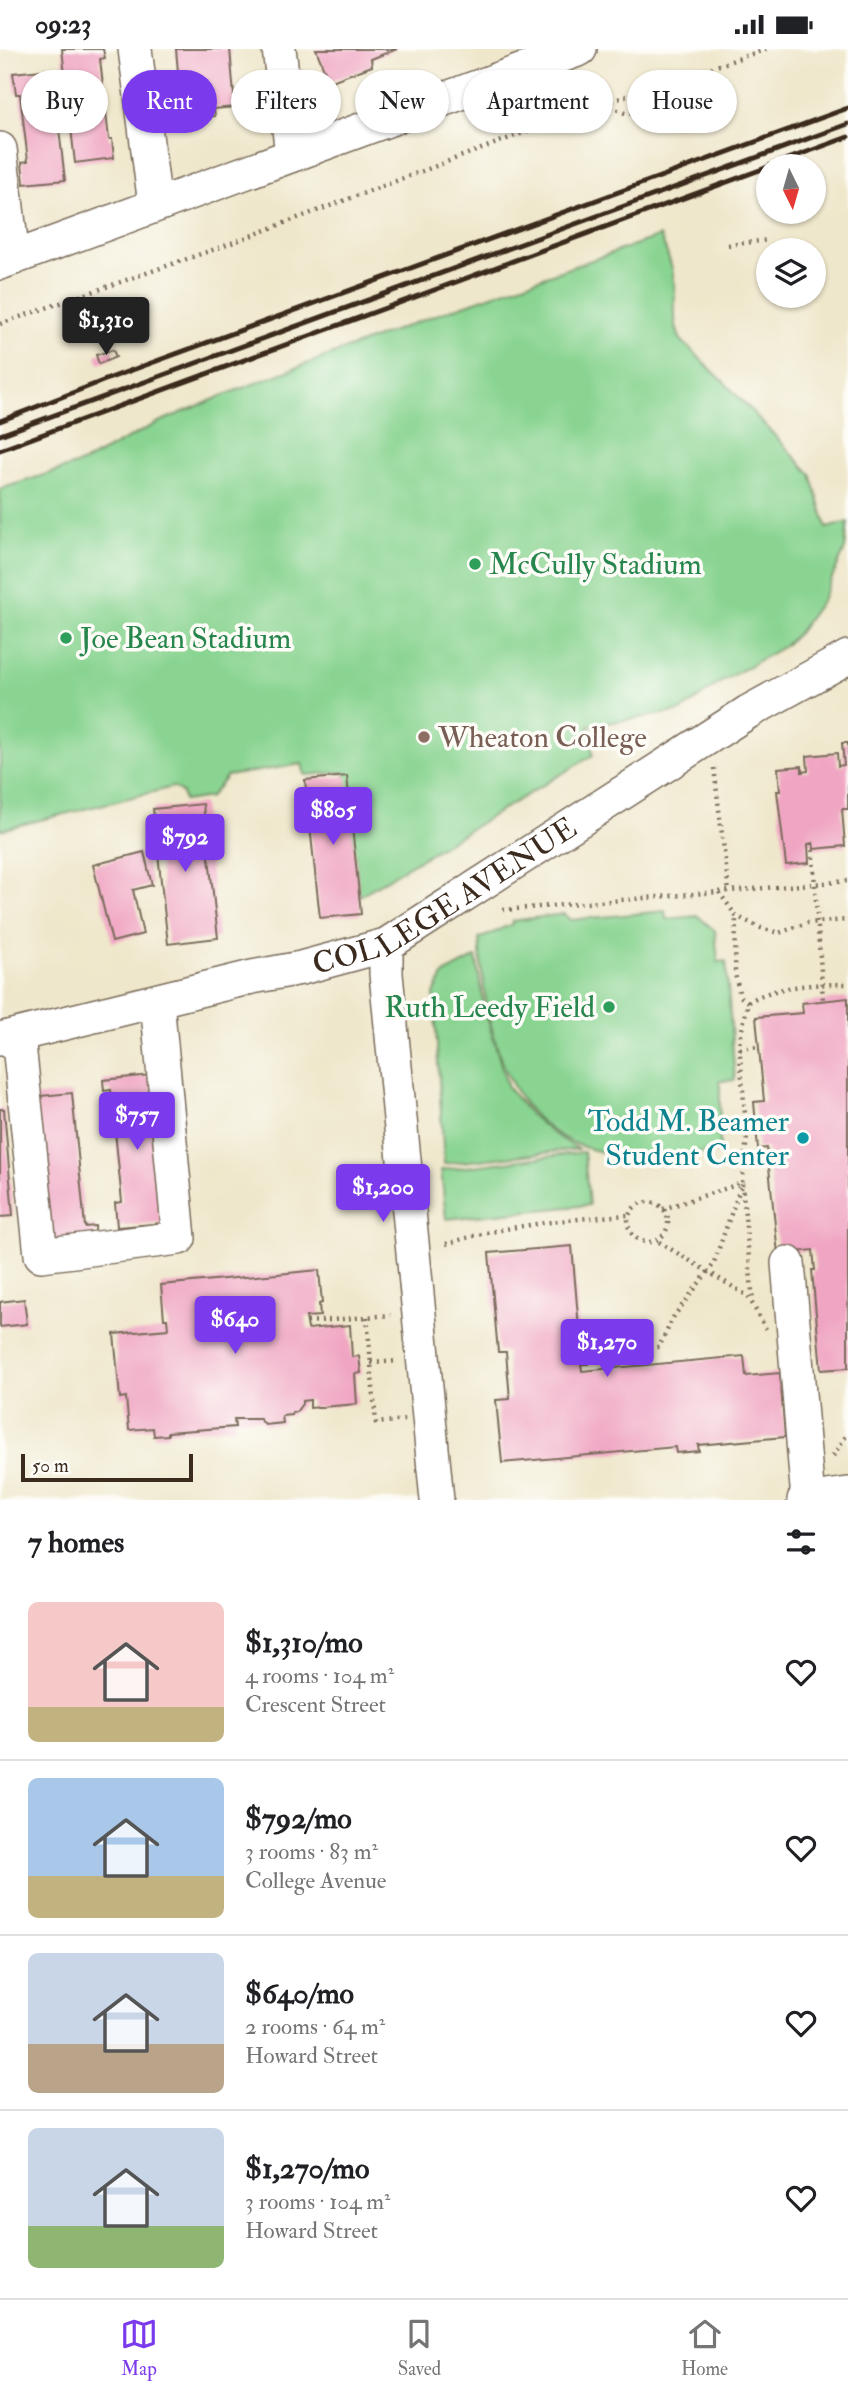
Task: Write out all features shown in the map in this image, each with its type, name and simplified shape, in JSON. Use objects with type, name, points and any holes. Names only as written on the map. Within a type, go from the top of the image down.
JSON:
[{"type":"street","points":[[135,49],[155,205]]},
{"type":"street","points":[[279,49],[292,154]]},
{"type":"street","points":[[0,149],[7,260],[561,52]]},
{"type":"street","name":"COLLEGE AVENUE","points":[[9,1037],[301,968],[386,945],[748,712],[848,657]]},
{"type":"street","points":[[386,945],[396,1082],[437,1500]]},
{"type":"street","points":[[9,1037],[41,1255],[179,1238],[157,1000]]},
{"type":"street","points":[[788,1263],[806,1500],[848,1494]]},
{"type":"path","points":[[613,101],[767,49]]},
{"type":"path","points":[[0,324],[221,247],[526,133]]},
{"type":"path","points":[[728,245],[756,242]]},
{"type":"path","points":[[714,768],[729,892]]},
{"type":"path","points":[[812,843],[823,1000]]},
{"type":"path","points":[[503,910],[848,881]]},
{"type":"path","points":[[719,892],[736,916],[779,933],[807,923],[848,920]]},
{"type":"path","points":[[736,916],[736,974],[740,996],[748,1002]]},
{"type":"path","points":[[753,1306],[742,1183],[747,1137],[740,1049],[748,1002],[762,994],[797,986],[848,983]]},
{"type":"path","points":[[740,1049],[759,1047]]},
{"type":"path","points":[[663,1209],[742,1183]]},
{"type":"path","points":[[587,1356],[659,1347],[674,1316],[709,1271],[742,1183]]},
{"type":"path","points":[[657,1241],[667,1226],[663,1209],[646,1202],[634,1207],[628,1224],[633,1235],[644,1241],[657,1241],[748,1296],[768,1332]]},
{"type":"path","points":[[446,1244],[476,1235],[531,1225],[629,1215]]},
{"type":"path","points":[[307,1322],[391,1315]]},
{"type":"path","points":[[367,1317],[376,1423],[404,1420]]},
{"type":"path","points":[[371,1363],[395,1361]]},
{"type":"path","points":[[833,1456],[848,1433]]},
{"type":"green space","name":"McCully Stadium","points":[[660,236],[672,269],[676,324],[681,340],[811,474],[827,528],[848,522],[845,549],[822,600],[798,633],[784,646],[721,682],[681,711],[589,726],[593,755],[359,896],[345,772],[305,775],[302,764],[227,776],[210,797],[184,801],[182,793],[173,787],[0,830],[0,489],[82,463],[159,422],[227,394],[441,313]]},
{"type":"green space","name":"Ruth Leedy Field","points":[[665,911],[666,919],[698,916],[715,931],[718,962],[726,961],[735,1080],[720,1081],[720,1152],[631,1156],[602,1152],[568,1141],[541,1122],[521,1098],[505,1069],[494,1038],[487,1004],[479,938],[511,925],[512,921],[564,914],[570,920]]},
{"type":"green space","points":[[476,957],[484,1007],[508,1088],[530,1114],[552,1133],[578,1149],[444,1164],[434,994],[444,974]]},
{"type":"green space","points":[[584,1152],[589,1205],[446,1219],[441,1170]]},
{"type":"building","points":[[62,49],[103,49],[105,58],[100,59],[101,70],[64,70]]},
{"type":"building","points":[[176,49],[230,49],[231,107],[217,109],[217,70],[178,70]]},
{"type":"building","points":[[316,49],[397,49],[371,59],[372,66],[355,70],[341,78],[341,70],[324,70]]},
{"type":"building","points":[[21,72],[21,102],[20,94],[16,94],[13,73]]},
{"type":"building","points":[[108,130],[114,158],[75,163],[72,133],[108,133]]},
{"type":"building","points":[[25,133],[59,133],[65,180],[24,184],[22,162],[28,161]]},
{"type":"building","points":[[113,350],[116,357],[99,364],[96,355]]},
{"type":"building","points":[[842,743],[848,743],[848,809],[842,809],[845,846],[814,849],[813,843],[808,844],[809,863],[786,865],[777,791],[780,791],[778,768],[802,766],[802,772],[808,771],[807,756],[837,753],[838,766],[844,765]]},
{"type":"building","points":[[347,776],[361,914],[320,918],[305,780]]},
{"type":"building","points":[[203,804],[218,938],[168,944],[153,809]]},
{"type":"building","points":[[144,852],[152,885],[133,890],[143,934],[112,942],[93,865]]},
{"type":"building","name":"Todd M. Beamer Student Center","points":[[848,998],[848,1368],[821,1370],[812,1270],[815,1270],[813,1250],[778,1254],[767,1148],[758,1149],[754,1102],[764,1101],[756,1017],[803,1013],[802,1003]]},
{"type":"building","points":[[151,1075],[166,1223],[117,1227],[115,1203],[122,1202],[111,1090],[104,1091],[103,1080]]},
{"type":"building","points":[[72,1093],[85,1227],[95,1226],[96,1240],[45,1245],[30,1097]]},
{"type":"building","points":[[0,1109],[4,1109],[13,1216],[0,1217]]},
{"type":"building","points":[[572,1246],[581,1352],[586,1351],[588,1364],[581,1364],[582,1371],[744,1356],[746,1376],[780,1373],[785,1437],[698,1445],[699,1451],[676,1453],[675,1447],[502,1463],[496,1400],[510,1399],[506,1352],[498,1352],[489,1253]]},
{"type":"building","points":[[319,1270],[322,1303],[319,1304],[320,1316],[306,1317],[308,1329],[350,1325],[352,1357],[359,1356],[361,1373],[355,1374],[357,1404],[310,1408],[310,1400],[302,1401],[292,1415],[282,1416],[283,1423],[265,1425],[260,1419],[234,1419],[235,1427],[168,1432],[168,1435],[154,1436],[153,1428],[129,1430],[126,1397],[120,1398],[114,1334],[168,1329],[167,1319],[164,1319],[161,1285]]},
{"type":"building","points":[[24,1299],[27,1324],[0,1327],[0,1302]]},
{"type":"railway","points":[[0,421],[113,377],[848,108]]},
{"type":"railway","points":[[0,435],[848,124]]},
{"type":"railway","points":[[802,154],[848,137]]},
{"type":"railway","points":[[0,450],[756,171]]},
{"type":"place","name":"McCully Stadium","points":[[475,564]]},
{"type":"place","name":"Joe Bean Stadium","points":[[66,638]]},
{"type":"place","name":"Wheaton College","points":[[424,737]]},
{"type":"place","name":"Ruth Leedy Field","points":[[609,1007]]},
{"type":"place","name":"Todd M. Beamer Student Center","points":[[803,1138]]}]
